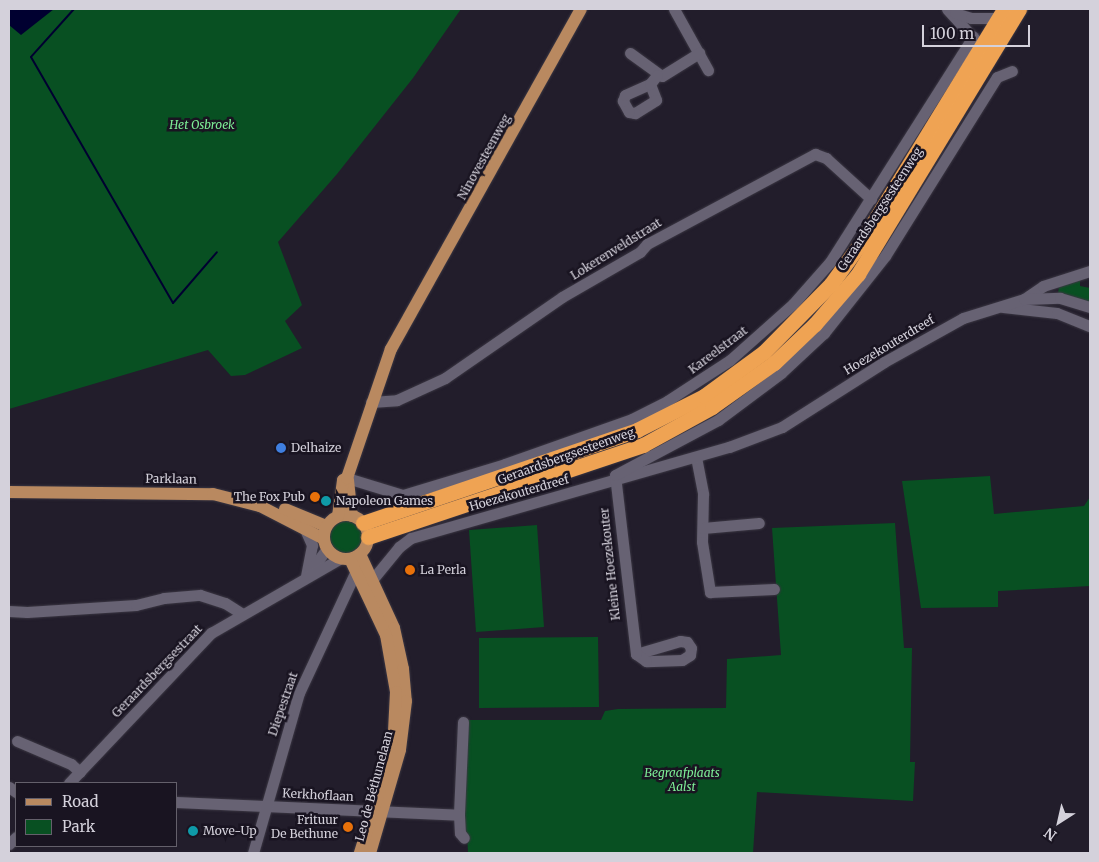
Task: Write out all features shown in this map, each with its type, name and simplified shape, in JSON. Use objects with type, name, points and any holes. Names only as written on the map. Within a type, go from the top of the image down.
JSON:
[{"type":"highway","name":"Geraardsbergsesteenweg","points":[[357,519],[638,430],[704,396],[738,372],[791,327],[845,265],[977,41],[1006,15],[1019,9]]},
{"type":"highway","points":[[1006,15],[1030,9]]},
{"type":"highway","name":"Geraardsbergsesteenweg","points":[[368,537],[643,445],[712,407],[748,384],[796,344],[842,293],[874,250],[1006,15]]},
{"type":"main road","name":"Ninovesteenweg","points":[[371,402],[407,317],[482,189],[581,9]]},
{"type":"main road","points":[[347,478],[343,480],[339,493],[338,516],[326,538],[350,557],[368,537],[357,519],[347,478],[371,402]]},
{"type":"main road","name":"Parklaan","points":[[9,484],[217,488],[259,498],[326,538]]},
{"type":"main road","name":"Parklaan","points":[[9,492],[213,494],[244,500],[326,538]]},
{"type":"main road","points":[[338,516],[357,519]]},
{"type":"main road","name":"Leo de Béthunelaan","points":[[350,557],[372,580],[394,628],[403,669],[406,701],[400,750],[378,813],[360,853]]},
{"type":"main road","name":"Leo de Béthunelaan","points":[[350,557],[386,635],[395,685],[394,732],[370,853]]},
{"type":"street","points":[[674,9],[708,70]]},
{"type":"street","points":[[950,11],[971,18],[995,18],[1006,15]]},
{"type":"street","points":[[950,11],[977,41]]},
{"type":"street","name":"Kareelstraat","points":[[347,478],[403,494],[567,443],[632,419],[667,401],[730,360],[793,304],[830,262],[966,44],[977,41]]},
{"type":"street","points":[[630,53],[654,79],[665,76],[698,53]]},
{"type":"street","name":"Hoezekouterdreef","points":[[616,475],[701,431],[781,373],[852,302],[885,256],[997,78],[1012,72]]},
{"type":"street","name":"Lokerenveldstraat","points":[[371,402],[397,400],[444,378],[562,298],[640,252],[647,244],[815,154],[826,158],[871,199]]},
{"type":"street","name":"Hoezekouterdreef","points":[[1024,299],[1043,286],[1090,271]]},
{"type":"street","name":"Hoezekouterdreef","points":[[372,580],[399,547],[411,538],[616,475],[693,458],[782,426],[922,339],[963,318],[1024,299],[1060,298],[1090,307]]},
{"type":"street","name":"Hoezekouterdreef","points":[[996,307],[1055,312],[1090,326]]},
{"type":"street","points":[[643,445],[654,446],[674,438],[682,441],[693,458],[704,503],[702,528],[708,589],[711,594],[774,589]]},
{"type":"street","name":"Kleine Hoezekouter","points":[[616,475],[636,654]]},
{"type":"street","points":[[702,528],[759,523]]},
{"type":"street","points":[[304,527],[312,545],[304,577]]},
{"type":"street","name":"Geraardsbergsestraat","points":[[304,577],[318,564],[326,538]]},
{"type":"street","name":"Geraardsbergsestraat","points":[[70,782],[195,647],[241,613],[304,577],[350,557]]},
{"type":"street","name":"Diepestraat","points":[[253,853],[299,693],[356,571]]},
{"type":"street","points":[[9,610],[27,612],[136,604],[192,595],[225,603],[241,613]]},
{"type":"street","points":[[463,722],[459,815],[460,833],[464,838]]},
{"type":"street","points":[[17,741],[71,764],[80,772]]},
{"type":"street","name":"Kerkhoflaan","points":[[178,802],[378,813],[459,815]]},
{"type":"green space","name":"Het Osbroek","points":[[9,9],[461,9],[413,78],[337,174],[278,242],[302,305],[285,321],[302,348],[245,375],[231,376],[208,350],[9,409]]},
{"type":"green space","points":[[1080,278],[1080,286],[1090,288],[1090,303],[1058,294],[1059,286]]},
{"type":"green space","points":[[990,476],[994,514],[1084,506],[1090,497],[1090,586],[998,591],[998,607],[921,608],[902,481]]},
{"type":"green space","points":[[346,521],[352,522],[357,526],[361,531],[361,543],[357,548],[352,552],[346,553],[340,552],[335,548],[331,543],[330,537],[331,531],[335,526],[340,522]]},
{"type":"green space","name":"Begraafplaats Aalst","points":[[895,523],[904,648],[912,648],[910,762],[915,762],[913,801],[757,792],[753,853],[468,853],[467,833],[462,832],[466,720],[601,720],[605,711],[618,709],[726,708],[727,659],[781,655],[772,528]]},
{"type":"green space","points":[[537,525],[544,627],[476,632],[469,530]]},
{"type":"green space","points":[[598,637],[599,707],[479,708],[479,638]]},
{"type":"shaded area","points":[[9,9],[54,9],[21,35],[9,25]]},
{"type":"waterway","points":[[74,9],[31,57],[173,303],[217,252]]},
{"type":"place","name":"Delhaize","points":[[281,448]]},
{"type":"place","name":"The Fox Pub","points":[[315,497]]},
{"type":"place","name":"Napoleon Games","points":[[326,501]]},
{"type":"place","name":"La Perla","points":[[410,570]]},
{"type":"place","name":"Frituur De Bethune","points":[[348,827]]},
{"type":"place","name":"Move-Up","points":[[193,831]]}]
